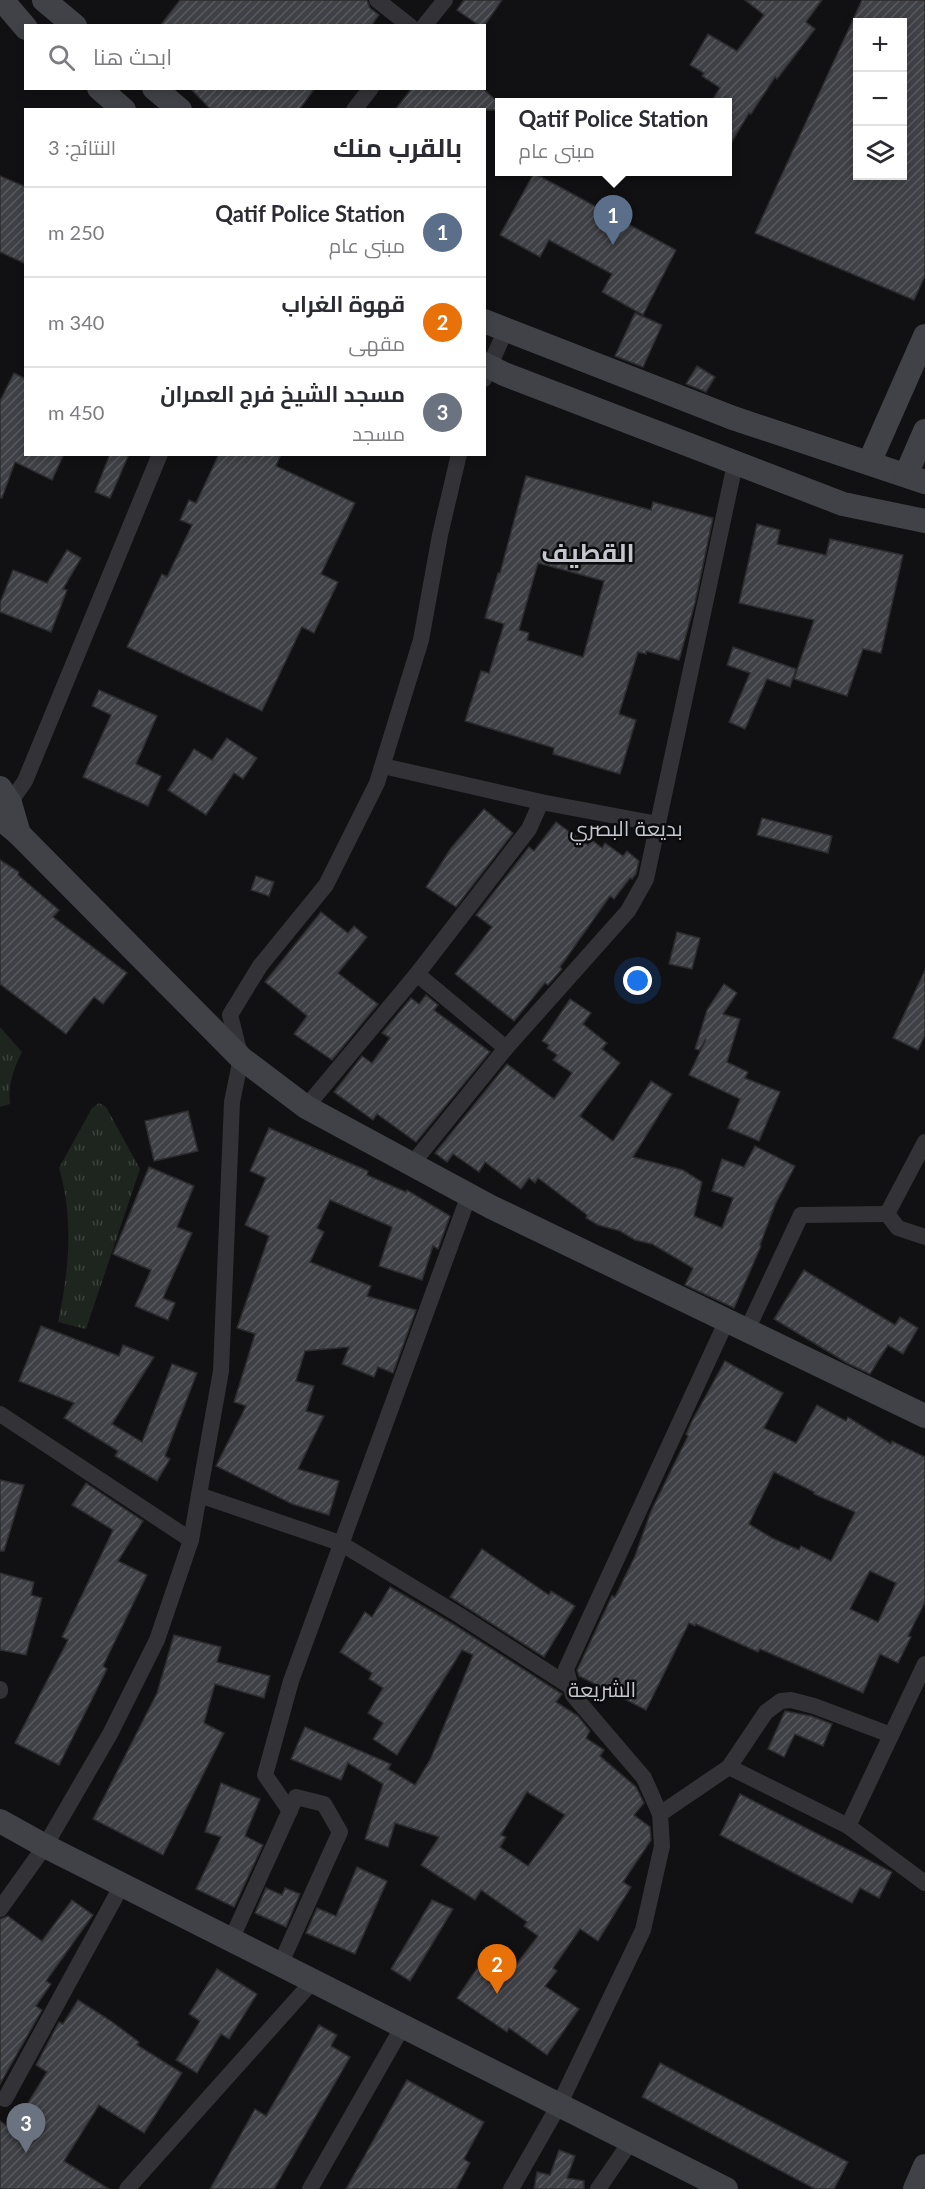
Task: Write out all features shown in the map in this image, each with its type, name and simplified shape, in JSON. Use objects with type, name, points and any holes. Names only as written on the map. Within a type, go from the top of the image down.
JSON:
[{"type":"street","points":[[2,0],[16,24]]},
{"type":"street","points":[[44,0],[73,24]]},
{"type":"street","points":[[376,0],[407,24]]},
{"type":"street","points":[[426,24],[445,0]]},
{"type":"street","points":[[101,90],[122,108]]},
{"type":"street","points":[[156,90],[178,108]]},
{"type":"street","points":[[356,108],[369,90]]},
{"type":"street","points":[[925,431],[915,478],[733,418],[495,325],[486,370],[515,378],[843,504],[925,521]]},
{"type":"street","points":[[869,463],[925,336]]},
{"type":"street","points":[[159,456],[25,781],[2,806],[19,834],[241,1058],[306,1107],[469,1195],[925,1416]]},
{"type":"street","points":[[0,1910],[45,1846],[110,1734],[157,1640],[191,1540],[221,1371],[232,1102],[241,1058],[230,1015],[260,966],[326,885],[377,783],[421,640],[440,535],[459,456]]},
{"type":"street","points":[[412,1164],[506,1048],[628,911],[646,879],[735,464]]},
{"type":"street","points":[[382,766],[541,802],[658,824]]},
{"type":"street","points":[[306,1107],[417,974],[530,829],[541,802]]},
{"type":"street","points":[[417,974],[506,1048]]},
{"type":"street","points":[[887,1214],[925,1142]]},
{"type":"street","points":[[290,1811],[265,1775],[291,1681],[469,1195]]},
{"type":"street","points":[[887,1214],[898,1228],[925,1237]]},
{"type":"street","points":[[511,2189],[559,2105],[643,1930],[662,1846],[660,1814],[644,1778],[573,1695],[566,1669],[737,1325],[801,1215],[887,1214]]},
{"type":"street","points":[[0,1414],[191,1540]]},
{"type":"street","points":[[199,1495],[340,1543],[459,1615],[571,1687]]},
{"type":"street","points":[[848,1826],[925,1664]]},
{"type":"street","points":[[660,1814],[729,1767],[766,1712],[781,1701],[791,1700],[814,1706],[891,1735]]},
{"type":"street","points":[[729,1767],[848,1826],[925,1883]]},
{"type":"street","points":[[231,1940],[296,1797],[324,1804],[340,1832],[280,1965]]},
{"type":"street","points":[[0,1821],[45,1846],[726,2189]]},
{"type":"street","points":[[5,2099],[122,1885]]},
{"type":"street","points":[[127,2189],[313,1981]]},
{"type":"street","points":[[310,2189],[403,2026]]},
{"type":"street","points":[[598,2189],[631,2141]]},
{"type":"street","points":[[915,2189],[925,2166]]},
{"type":"green space","points":[[0,1027],[22,1052],[12,1077],[10,1104],[0,1107]]},
{"type":"green space","points":[[99,1103],[106,1107],[140,1169],[86,1329],[58,1322],[65,1284],[68,1245],[67,1206],[59,1168],[92,1108]]},
{"type":"building","points":[[180,0],[367,0],[370,8],[379,15],[372,24],[162,24]]},
{"type":"building","points":[[464,0],[502,0],[485,24],[477,24],[457,10]]},
{"type":"building","points":[[745,0],[822,0],[806,22],[815,29],[777,79],[775,77],[732,142],[732,98],[714,98],[720,88],[702,76],[704,73],[690,65],[708,34],[737,51],[764,15]]},
{"type":"building","points":[[862,0],[925,0],[925,276],[914,300],[755,233],[853,20],[853,180],[907,180],[907,18],[854,18]]},
{"type":"building","points":[[192,90],[314,90],[300,108],[209,108]]},
{"type":"building","points":[[410,90],[484,90],[495,99],[495,110],[486,110],[486,108],[397,108]]},
{"type":"building","points":[[0,176],[24,186],[24,263],[0,252]]},
{"type":"building","points":[[532,176],[540,176],[676,250],[643,315],[602,292],[612,274],[549,240],[540,257],[500,235]]},
{"type":"building","points":[[635,313],[662,325],[643,367],[615,356]]},
{"type":"building","points":[[697,366],[715,377],[706,392],[686,384]]},
{"type":"building","points":[[14,373],[24,378],[24,456],[63,456],[52,480],[15,462],[2,498],[0,498],[0,401]]},
{"type":"building","points":[[109,456],[128,456],[110,498],[95,492]]},
{"type":"building","points":[[218,456],[280,456],[276,466],[355,503],[321,574],[338,582],[314,633],[302,627],[262,711],[127,647],[162,574],[167,577],[192,525],[180,520],[189,500],[196,503]]},
{"type":"building","points":[[526,476],[651,510],[653,502],[713,518],[695,603],[679,660],[646,651],[646,654],[638,652],[619,714],[636,720],[620,774],[553,754],[554,748],[465,721],[481,671],[489,673],[504,624],[485,618],[498,573],[500,573]],"holes":[[[538,563],[604,581],[583,657],[527,640],[529,633],[519,630]]]},
{"type":"building","points":[[757,524],[780,530],[777,544],[826,555],[830,539],[903,555],[881,653],[863,649],[847,696],[794,679],[814,620],[739,603]]},
{"type":"building","points":[[67,550],[81,558],[63,589],[67,590],[51,632],[0,612],[0,603],[13,570],[47,583]]},
{"type":"building","points":[[733,647],[796,669],[790,687],[767,679],[745,729],[729,722],[750,673],[727,665]]},
{"type":"building","points":[[99,690],[157,716],[136,764],[161,776],[148,806],[83,777],[111,715],[92,706]]},
{"type":"building","points":[[227,738],[257,758],[243,779],[234,773],[206,815],[168,790],[194,749],[212,760]]},
{"type":"building","points":[[484,809],[513,833],[456,907],[426,887],[451,848]]},
{"type":"building","points":[[762,818],[832,836],[828,853],[757,835]]},
{"type":"building","points":[[556,822],[588,845],[592,840],[602,848],[605,843],[623,856],[627,851],[639,861],[636,874],[632,879],[630,878],[614,899],[610,896],[560,967],[562,969],[548,985],[545,983],[514,1021],[455,974],[492,927],[476,915],[529,847],[534,851]]},
{"type":"building","points":[[0,860],[19,872],[18,875],[59,910],[53,917],[127,973],[103,1004],[94,997],[66,1034],[0,984]]},
{"type":"building","points":[[256,876],[274,882],[269,896],[251,890]]},
{"type":"building","points":[[321,912],[348,933],[354,926],[367,937],[338,973],[378,1004],[332,1060],[294,1034],[307,1016],[265,982]]},
{"type":"building","points":[[677,932],[700,938],[692,969],[669,964]]},
{"type":"building","points":[[925,970],[925,1035],[918,1050],[893,1038]]},
{"type":"building","points":[[724,984],[737,993],[723,1014],[740,1019],[727,1062],[748,1072],[745,1078],[780,1092],[759,1141],[728,1128],[740,1099],[689,1075],[706,1039],[699,1050],[695,1049],[707,1010]]},
{"type":"building","points":[[426,995],[438,1005],[434,1010],[490,1052],[416,1142],[377,1114],[373,1120],[334,1092],[362,1056],[372,1063],[390,1038],[382,1033],[411,998],[419,1004]]},
{"type":"building","points":[[570,999],[591,1013],[583,1024],[607,1043],[602,1049],[620,1063],[580,1116],[613,1141],[651,1081],[672,1094],[633,1157],[683,1170],[702,1182],[694,1216],[722,1228],[733,1198],[712,1191],[722,1159],[744,1167],[755,1146],[795,1166],[775,1205],[761,1246],[734,1308],[685,1285],[693,1268],[652,1244],[635,1240],[620,1231],[598,1225],[586,1218],[587,1215],[538,1178],[535,1183],[529,1178],[521,1189],[485,1162],[479,1172],[453,1154],[447,1162],[435,1153],[507,1064],[554,1099],[572,1073],[553,1060],[557,1055],[547,1048],[549,1045],[542,1041]]},
{"type":"building","points":[[188,1111],[198,1151],[154,1161],[145,1121]]},
{"type":"building","points":[[269,1128],[368,1171],[367,1175],[406,1192],[407,1190],[450,1216],[438,1249],[433,1246],[422,1280],[379,1266],[392,1227],[330,1200],[317,1228],[324,1232],[310,1262],[371,1286],[367,1296],[416,1310],[393,1373],[378,1367],[374,1377],[342,1364],[349,1347],[305,1351],[296,1381],[314,1386],[306,1411],[324,1416],[298,1469],[339,1481],[329,1515],[292,1504],[216,1466],[246,1406],[234,1402],[255,1334],[237,1328],[269,1236],[245,1225],[266,1178],[250,1171]]},
{"type":"building","points":[[149,1167],[194,1186],[177,1227],[192,1233],[163,1298],[175,1303],[168,1320],[135,1306],[151,1270],[113,1254]]},
{"type":"building","points":[[804,1270],[895,1325],[900,1317],[918,1328],[903,1354],[888,1345],[870,1374],[847,1363],[774,1319]]},
{"type":"building","points":[[41,1326],[119,1356],[123,1345],[154,1357],[112,1424],[142,1442],[172,1364],[197,1373],[165,1456],[170,1459],[157,1481],[115,1456],[118,1451],[64,1418],[74,1403],[19,1381]]},
{"type":"building","points":[[725,1361],[783,1393],[764,1428],[796,1443],[817,1405],[846,1421],[848,1417],[891,1444],[892,1441],[925,1457],[925,1602],[898,1663],[880,1654],[863,1693],[760,1649],[758,1652],[689,1623],[646,1710],[579,1676],[577,1670],[612,1596],[615,1597],[635,1556],[651,1511],[688,1436],[686,1434]],"holes":[[[774,1472],[814,1494],[855,1512],[831,1561],[801,1546],[799,1550],[772,1538],[749,1524]],[[870,1571],[896,1583],[878,1622],[850,1609]]]},
{"type":"building","points":[[0,1480],[24,1485],[4,1551],[0,1551]]},
{"type":"building","points":[[86,1483],[143,1521],[118,1561],[147,1575],[103,1666],[107,1669],[59,1765],[15,1743],[68,1640],[62,1637],[113,1530],[72,1505]]},
{"type":"building","points":[[482,1549],[549,1595],[551,1591],[575,1606],[544,1657],[450,1597]]},
{"type":"building","points":[[0,1573],[34,1582],[31,1595],[42,1598],[26,1655],[0,1650]]},
{"type":"building","points":[[390,1587],[453,1624],[562,1694],[556,1702],[578,1716],[590,1731],[586,1738],[604,1750],[600,1756],[636,1787],[644,1803],[634,1815],[650,1827],[651,1840],[623,1882],[631,1887],[598,1941],[580,1929],[553,1968],[557,1971],[545,1986],[579,2009],[547,2055],[509,2028],[507,2032],[457,1998],[490,1949],[515,1966],[538,1936],[524,1926],[527,1922],[481,1890],[475,1900],[421,1865],[439,1837],[395,1823],[388,1847],[365,1839],[383,1784],[348,1763],[341,1780],[291,1759],[305,1727],[391,1764],[388,1769],[415,1785],[430,1760],[473,1655],[462,1650],[397,1755],[373,1739],[383,1723],[368,1713],[383,1688],[369,1679],[372,1673],[340,1652],[365,1612],[372,1617]],"holes":[[[527,1792],[565,1815],[528,1866],[500,1847],[506,1837],[501,1835]]]},
{"type":"building","points":[[174,1635],[221,1647],[217,1662],[270,1676],[264,1698],[215,1684],[204,1723],[224,1733],[163,1855],[93,1819],[157,1693]]},
{"type":"building","points":[[785,1711],[811,1716],[832,1724],[823,1746],[795,1734],[784,1757],[768,1749]]},
{"type":"building","points":[[221,1783],[260,1799],[245,1836],[263,1845],[234,1907],[196,1889],[221,1837],[205,1832]]},
{"type":"building","points":[[740,1794],[892,1872],[879,1898],[860,1888],[852,1903],[720,1835]]},
{"type":"building","points":[[357,1867],[387,1881],[355,1954],[306,1933],[317,1908],[336,1916]]},
{"type":"building","points":[[266,1888],[282,1895],[285,1888],[300,1894],[286,1927],[255,1913]]},
{"type":"building","points":[[72,1900],[93,1915],[46,1981],[51,1984],[36,2006],[42,2010],[0,2084],[0,1919],[8,1916],[42,1941]]},
{"type":"building","points":[[432,1900],[453,1909],[410,1981],[391,1969]]},
{"type":"building","points":[[217,1969],[257,1994],[229,2039],[221,2034],[197,2073],[176,2060],[200,2021],[189,2014]]},
{"type":"building","points":[[78,2000],[139,2042],[137,2045],[182,2073],[144,2133],[99,2105],[64,2161],[109,2189],[0,2189],[0,2121],[12,2129],[47,2072],[36,2065],[59,2022],[63,2024]]},
{"type":"building","points":[[319,2025],[337,2035],[331,2046],[350,2057],[274,2189],[210,2189],[255,2109],[266,2116]]},
{"type":"building","points":[[660,2063],[848,2162],[834,2189],[815,2189],[642,2097]]},
{"type":"building","points":[[407,2080],[484,2122],[464,2159],[470,2163],[456,2189],[346,2189]]},
{"type":"building","points":[[559,2150],[575,2156],[567,2178],[584,2181],[584,2189],[534,2189],[537,2172],[550,2175]]},
{"type":"place","name":"Qatif Police Station","points":[[613,245]]},
{"type":"place","name":"قهوة الغراب","points":[[497,1994]]},
{"type":"place","name":"مسجد الشيخ فرج العمران","points":[[26,2153]]},
{"type":"district","name":"القطيف","points":[[588,553]]},
{"type":"district","name":"بديعة البصري","points":[[626,829]]},
{"type":"district","name":"الشريعة","points":[[602,1690]]}]
